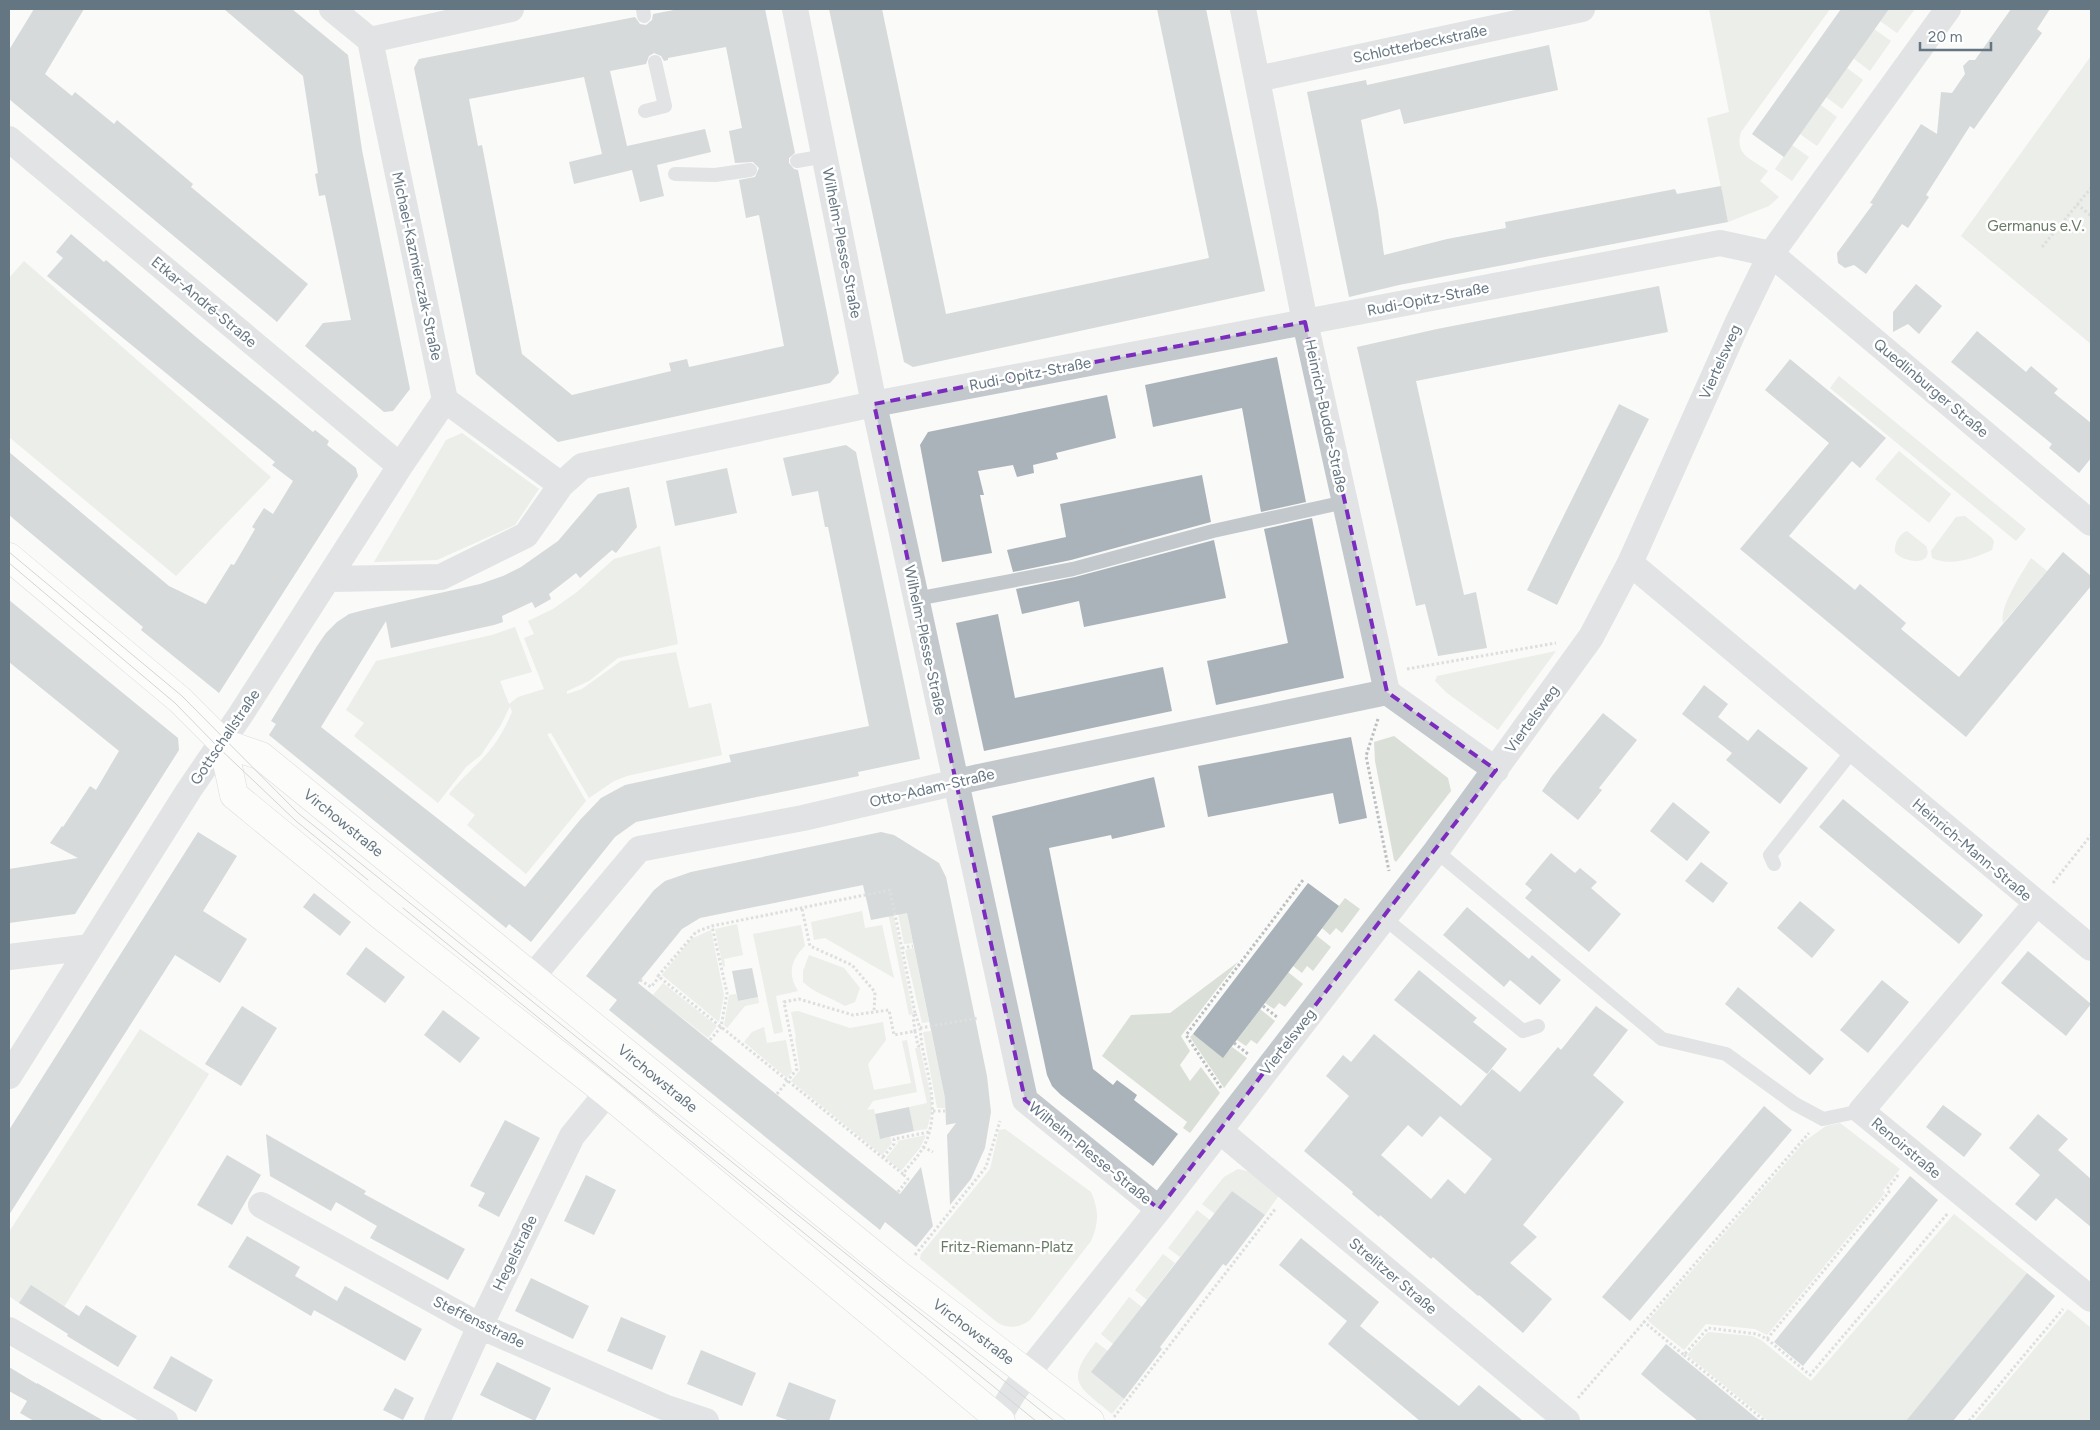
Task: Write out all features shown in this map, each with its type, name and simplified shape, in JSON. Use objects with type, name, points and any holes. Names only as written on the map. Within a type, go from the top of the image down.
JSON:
[{"type":"main road","name":"Virchowstraße","points":[[9,557],[180,700],[223,743],[261,756],[899,1275],[1027,1374],[1101,1420]]},
{"type":"main road","points":[[223,743],[234,795],[384,918],[607,1093],[998,1420]]},
{"type":"street","points":[[332,9],[370,40],[511,9]]},
{"type":"street","name":"Wilhelm-Plesse-Straße","points":[[795,9],[874,404],[1025,1100],[1159,1209]]},
{"type":"street","name":"Heinrich-Budde-Straße","points":[[1243,9],[1305,322],[1385,682]]},
{"type":"street","name":"Schlotterbeckstraße","points":[[1257,79],[1582,9]]},
{"type":"street","name":"Viertelsweg","points":[[998,1420],[1027,1374],[1220,1131],[1436,851],[1592,637],[1630,563],[1770,254],[1948,9]]},
{"type":"street","name":"Michael-Kazmierczak-Straße","points":[[370,40],[445,400]]},
{"type":"street","name":"Etkar-André-Straße","points":[[9,139],[400,466]]},
{"type":"street","name":"Rudi-Opitz-Straße","points":[[329,578],[441,577],[526,535],[561,485],[582,466],[874,404],[1720,244],[1770,254]]},
{"type":"street","name":"Quedlinburger Straße","points":[[1770,254],[2091,523]]},
{"type":"street","points":[[445,400],[561,485]]},
{"type":"street","name":"Gottschallstraße","points":[[12,1062],[90,947],[400,466],[445,400]]},
{"type":"street","name":"Heinrich-Mann-Straße","points":[[1630,563],[2091,948]]},
{"type":"street","points":[[1385,682],[1496,770]]},
{"type":"street","name":"Otto-Adam-Straße","points":[[532,977],[639,849],[802,818],[1385,682]]},
{"type":"street","name":"Renoirstraße","points":[[2036,904],[1861,1111],[2085,1294]]},
{"type":"street","points":[[9,957],[90,947]]},
{"type":"street","name":"Hegelstraße","points":[[437,1421],[480,1326],[572,1136],[607,1093]]},
{"type":"street","name":"Strelitzer Straße","points":[[1220,1131],[1564,1419]]},
{"type":"street","name":"Steffensstraße","points":[[261,1205],[480,1326],[664,1407],[706,1421]]},
{"type":"street","points":[[9,1330],[165,1421]]},
{"type":"lane","points":[[645,110],[665,106],[655,62]]},
{"type":"lane","points":[[797,161],[825,156]]},
{"type":"lane","points":[[675,174],[715,175],[750,170]]},
{"type":"lane","points":[[916,598],[1073,568],[1213,531],[1345,502]]},
{"type":"lane","points":[[1774,864],[1770,855],[1853,750]]},
{"type":"lane","points":[[1436,851],[1662,1039],[1726,1054],[1795,1104],[1823,1118],[1861,1111]]},
{"type":"lane","points":[[1390,911],[1523,1031],[1538,1026]]},
{"type":"path","points":[[2042,247],[2091,188]]},
{"type":"path","points":[[2077,204],[2091,216]]},
{"type":"path","points":[[1390,911],[1366,756],[1385,682],[1592,637]]},
{"type":"path","points":[[2036,904],[2091,835]]},
{"type":"path","points":[[1236,1110],[1186,1035],[1303,880]]},
{"type":"path","points":[[640,980],[650,987],[696,932],[712,926],[890,890],[915,1013],[920,1028],[933,1099],[929,1132],[923,1147],[903,1174]]},
{"type":"path","points":[[802,909],[810,946],[852,965],[875,992],[874,1012]]},
{"type":"path","points":[[710,1040],[721,1027],[727,993],[712,926]]},
{"type":"path","points":[[902,948],[913,946]]},
{"type":"path","points":[[659,977],[903,1174],[908,1179],[898,1192]]},
{"type":"path","points":[[777,1094],[797,1069],[784,1002],[799,999],[853,1015],[889,1010],[894,1035],[915,1031]]},
{"type":"path","points":[[1263,1006],[1277,1017]]},
{"type":"path","points":[[915,1013],[913,1017],[918,1046],[922,1046]]},
{"type":"path","points":[[920,1028],[978,1018]]},
{"type":"path","points":[[1234,1043],[1248,1054]]},
{"type":"path","points":[[933,1110],[946,1111]]},
{"type":"path","points":[[912,1259],[986,1167],[1000,1121]]},
{"type":"path","points":[[1564,1419],[1643,1322],[1806,1135],[1813,1130]]},
{"type":"path","points":[[882,1158],[894,1144],[894,1139],[900,1136],[929,1132]]},
{"type":"path","points":[[923,1147],[933,1152]]},
{"type":"path","points":[[1767,1339],[1889,1192],[1887,1189],[1914,1155]]},
{"type":"path","points":[[1101,1420],[1290,1190]]},
{"type":"path","points":[[1684,1355],[1708,1328],[1757,1334],[1767,1339],[1810,1375],[1963,1196]]},
{"type":"path","points":[[1969,1421],[2085,1294]]},
{"type":"path","points":[[1643,1322],[1765,1421]]},
{"type":"highlighted area","points":[[1305,322],[1387,692],[1496,770],[1159,1209],[1025,1100],[874,404]]},
{"type":"green space","points":[[1709,9],[1830,9],[1741,132],[1739,140],[1742,151],[1745,156],[1768,171],[1760,181],[1779,197],[1769,206],[1728,222],[1707,118],[1729,112]]},
{"type":"green space","points":[[1889,9],[1915,9],[1897,33],[1880,21]]},
{"type":"green space","points":[[1874,29],[1891,41],[1870,71],[1853,58]]},
{"type":"green space","name":"Germanus e.V.","points":[[2091,56],[2091,344],[1961,236]]},
{"type":"green space","points":[[1847,68],[1863,80],[1842,109],[1826,97]]},
{"type":"green space","points":[[1821,105],[1837,117],[1817,146],[1800,134]]},
{"type":"green space","points":[[1792,145],[1809,157],[1792,181],[1775,169]]},
{"type":"green space","points":[[24,261],[271,477],[176,576],[9,437],[9,278]]},
{"type":"green space","points":[[1839,376],[2026,529],[2016,541],[1830,388]]},
{"type":"green space","points":[[462,433],[539,489],[515,525],[437,560],[374,562],[446,440]]},
{"type":"green space","points":[[1899,451],[1951,494],[1929,523],[1875,479]]},
{"type":"green space","points":[[1965,516],[1992,538],[1994,542],[1992,550],[1978,556],[1954,562],[1939,561],[1932,558],[1931,551],[1956,517]]},
{"type":"green space","points":[[1907,531],[1926,546],[1928,553],[1922,560],[1904,559],[1895,552],[1898,540]]},
{"type":"green space","points":[[660,546],[678,644],[618,658],[589,681],[567,691],[567,694],[582,689],[621,661],[676,652],[689,708],[711,703],[722,755],[627,776],[614,781],[589,798],[551,733],[547,734],[586,801],[526,874],[467,825],[475,815],[449,794],[497,741],[512,712],[510,706],[501,725],[481,755],[466,767],[438,803],[354,736],[364,723],[346,710],[376,661],[492,635],[515,627],[532,672],[500,681],[509,704],[518,697],[544,689],[524,638],[534,634],[528,621],[553,609],[577,592],[614,559]]},
{"type":"green space","points":[[2031,558],[2047,571],[2003,623],[2004,608]]},
{"type":"green space","points":[[1556,651],[1498,730],[1447,693],[1435,681],[1437,676]]},
{"type":"green space","points":[[1394,736],[1448,778],[1451,791],[1396,862],[1394,860],[1375,761],[1374,742]]},
{"type":"green space","points":[[902,890],[913,943],[904,944],[895,898]]},
{"type":"green space","points":[[1345,898],[1360,909],[1342,933],[1336,928],[1330,935],[1322,928]]},
{"type":"green space","points":[[891,902],[913,1014],[909,1015],[886,903]]},
{"type":"green space","points":[[862,911],[865,928],[882,925],[894,978],[825,938],[814,940],[811,922]]},
{"type":"green space","points":[[737,924],[743,955],[724,959],[725,966],[723,967],[715,929]]},
{"type":"green space","points":[[801,925],[805,946],[796,956],[792,967],[792,979],[798,991],[776,996],[783,1032],[774,1034],[753,934]]},
{"type":"green space","points":[[711,930],[724,995],[719,1022],[662,975],[691,939]]},
{"type":"green space","points":[[1316,935],[1331,947],[1313,971],[1307,966],[1302,973],[1293,966]]},
{"type":"green space","points":[[914,948],[929,1022],[922,1023],[905,950]]},
{"type":"green space","points":[[809,955],[844,968],[860,988],[855,1002],[845,1006],[813,990],[803,982],[803,971]]},
{"type":"green space","points":[[1238,962],[1181,1036],[1190,1051],[1180,1065],[1190,1081],[1201,1067],[1220,1093],[1190,1133],[1183,1128],[1187,1122],[1102,1056],[1131,1015],[1170,1013]]},
{"type":"green space","points":[[1288,972],[1303,984],[1285,1007],[1279,1003],[1274,1009],[1265,1003]]},
{"type":"green space","points":[[663,983],[717,1026],[708,1038],[653,995]]},
{"type":"green space","points":[[736,994],[738,1001],[758,997],[759,1003],[745,1006],[727,1028],[724,1025],[729,995]]},
{"type":"green space","points":[[1260,1009],[1275,1021],[1257,1044],[1251,1040],[1246,1046],[1237,1040]]},
{"type":"green space","points":[[798,1011],[850,1028],[883,1022],[886,1040],[868,1064],[874,1090],[911,1083],[902,1041],[907,1040],[917,1092],[873,1101],[867,1110],[874,1109],[880,1138],[890,1137],[892,1143],[882,1155],[791,1081],[800,1070],[791,1012]]},
{"type":"green space","points":[[764,1027],[767,1043],[786,1040],[792,1072],[787,1078],[744,1042],[752,1032]]},
{"type":"green space","points":[[140,1029],[209,1074],[64,1307],[19,1303],[9,1296],[9,1232]]},
{"type":"green space","points":[[931,1031],[945,1098],[945,1108],[937,1108],[923,1032]]},
{"type":"green space","points":[[1193,1034],[1223,1057],[1232,1047],[1247,1058],[1224,1088],[1190,1037]]},
{"type":"green space","points":[[915,1048],[920,1048],[932,1110],[927,1129],[914,1131],[909,1107],[927,1103]]},
{"type":"green space","points":[[1840,1123],[1900,1169],[1883,1190],[1885,1193],[1767,1335],[1755,1329],[1706,1324],[1684,1350],[1648,1321],[1805,1141],[1826,1126]]},
{"type":"green space","name":"Fritz-Riemann-Platz","points":[[1005,1129],[1091,1192],[1096,1205],[1097,1216],[1096,1228],[1091,1241],[1030,1320],[1014,1327],[998,1323],[920,1259],[921,1254],[990,1169],[999,1130]]},
{"type":"green space","points":[[926,1135],[920,1148],[901,1171],[886,1158],[898,1143],[897,1141]]},
{"type":"green space","points":[[1238,1169],[1251,1172],[1280,1194],[1265,1215],[1232,1191],[1215,1214],[1202,1204],[1224,1177]]},
{"type":"green space","points":[[1197,1210],[1210,1220],[1180,1257],[1168,1248]]},
{"type":"green space","points":[[1954,1214],[2027,1273],[1906,1421],[1768,1421],[1687,1355],[1708,1332],[1752,1336],[1761,1340],[1811,1381]]},
{"type":"green space","points":[[1163,1254],[1175,1263],[1147,1300],[1135,1290]]},
{"type":"green space","points":[[1129,1297],[1142,1307],[1113,1344],[1101,1334]]},
{"type":"green space","points":[[2068,1309],[2091,1328],[2091,1421],[1974,1421]]},
{"type":"green space","points":[[1096,1342],[1108,1351],[1091,1372],[1124,1399],[1112,1414],[1091,1397],[1079,1382],[1080,1366]]},
{"type":"building","points":[[34,9],[84,9],[45,74],[72,96],[75,92],[114,124],[117,120],[193,184],[191,187],[308,284],[277,322],[9,99],[9,50]]},
{"type":"building","points":[[224,9],[292,9],[348,55],[362,150],[410,389],[393,411],[384,412],[305,346],[323,323],[351,320],[325,195],[319,196],[315,174],[318,173],[303,76]]},
{"type":"building","points":[[679,9],[765,9],[795,153],[789,158],[789,163],[794,169],[798,170],[839,373],[830,383],[558,442],[476,374],[414,68],[419,59],[635,17],[640,24],[646,25],[652,20],[653,14]],"holes":[[[726,47],[742,128],[729,131],[735,163],[753,162],[759,168],[755,177],[739,180],[746,218],[759,215],[784,346],[689,367],[687,359],[669,363],[671,371],[572,395],[522,354],[482,145],[478,146],[469,99],[584,77],[602,154],[569,162],[574,184],[632,170],[640,202],[664,196],[657,165],[711,152],[705,129],[627,146],[610,71],[646,64],[649,56],[654,53],[661,56],[664,61],[668,60],[668,58]]]},
{"type":"building","points":[[829,9],[882,9],[946,314],[1209,258],[1157,9],[1206,9],[1265,291],[913,367],[904,362]]},
{"type":"building","points":[[1841,9],[1889,9],[1784,157],[1752,134]]},
{"type":"building","points":[[2011,9],[2050,9],[2037,29],[2042,33],[1974,129],[1970,126],[1926,195],[1929,197],[1908,228],[1902,224],[1866,274],[1854,265],[1845,268],[1838,263],[1837,253],[1873,204],[1870,203],[1921,124],[1937,134],[1941,92],[1952,93],[1965,74],[1963,66],[1969,60],[1975,60]]},
{"type":"building","points":[[1549,45],[1558,90],[1404,124],[1400,109],[1361,120],[1378,210],[1384,255],[1447,239],[1506,228],[1505,222],[1675,189],[1677,194],[1721,186],[1728,222],[1399,285],[1349,297],[1307,92],[1366,80],[1367,85]]},
{"type":"building","points":[[71,234],[104,262],[106,260],[196,337],[313,432],[315,430],[329,441],[327,445],[356,468],[358,476],[219,693],[141,630],[143,627],[9,515],[9,452],[169,586],[206,604],[231,564],[234,565],[255,529],[252,527],[264,508],[273,514],[293,481],[272,465],[275,462],[47,276],[63,258],[56,252]]},
{"type":"building","points":[[1916,284],[1942,306],[1919,334],[1908,324],[1893,332],[1893,312]]},
{"type":"building","points":[[1659,286],[1668,332],[1416,381],[1464,595],[1476,592],[1487,648],[1438,656],[1425,604],[1416,606],[1357,347],[1437,329]]},
{"type":"building","points":[[1977,331],[2026,372],[2031,366],[2058,389],[2054,393],[2091,423],[2091,458],[2079,473],[2049,448],[2052,444],[1951,362]]},
{"type":"building","points":[[1277,357],[1306,502],[1261,512],[1242,408],[1153,427],[1145,385]]},
{"type":"building","points":[[1790,359],[1886,438],[1860,468],[1852,461],[1789,536],[1855,590],[1860,584],[1906,623],[1901,629],[1959,677],[2063,552],[2091,576],[2091,586],[1966,737],[1740,549],[1829,443],[1765,390]]},
{"type":"building","points":[[1107,395],[1116,438],[1056,453],[1058,459],[1033,465],[1034,473],[1017,477],[1013,465],[978,471],[984,495],[980,495],[992,553],[942,562],[920,445],[928,432]]},
{"type":"building","points":[[1619,404],[1649,419],[1557,605],[1527,590]]},
{"type":"building","points":[[846,445],[856,452],[920,759],[858,772],[859,776],[636,822],[615,837],[531,942],[509,924],[506,928],[269,735],[276,724],[271,721],[317,646],[337,622],[349,614],[480,584],[503,576],[521,567],[558,541],[598,494],[629,487],[637,527],[616,553],[612,550],[580,578],[576,573],[549,594],[551,599],[535,608],[532,602],[502,616],[503,622],[494,625],[391,648],[386,621],[321,727],[525,887],[580,820],[601,798],[625,785],[731,762],[729,755],[869,726],[828,527],[825,527],[818,491],[792,496],[783,458]]},
{"type":"building","points":[[727,468],[737,513],[675,526],[666,481]]},
{"type":"building","points":[[1202,475],[1211,522],[1071,560],[1013,572],[1007,550],[1066,537],[1060,504]]},
{"type":"building","points":[[1312,518],[1344,678],[1216,705],[1207,661],[1288,643],[1264,529]]},
{"type":"building","points":[[1214,540],[1226,598],[1084,627],[1079,601],[1022,614],[1016,589],[1075,577]]},
{"type":"building","points":[[9,600],[178,738],[179,750],[75,914],[9,923],[9,869],[78,858],[50,843],[90,786],[96,790],[119,751],[9,662]]},
{"type":"building","points":[[998,614],[1015,698],[1163,667],[1172,711],[984,751],[956,623]]},
{"type":"building","points":[[1704,685],[1728,704],[1718,717],[1748,741],[1758,729],[1808,768],[1780,804],[1726,760],[1732,753],[1682,714]]},
{"type":"building","points":[[1603,713],[1637,740],[1599,788],[1602,790],[1578,820],[1542,791]]},
{"type":"building","points":[[1351,737],[1367,818],[1339,824],[1333,793],[1208,817],[1198,766]]},
{"type":"building","points":[[1154,777],[1165,827],[1112,839],[1111,835],[1049,848],[1093,1069],[1113,1085],[1117,1080],[1137,1095],[1134,1100],[1178,1134],[1153,1166],[1052,1086],[1047,1075],[992,816]]},
{"type":"building","points":[[1843,799],[1983,915],[1959,944],[1819,827]]},
{"type":"building","points":[[1673,802],[1710,832],[1687,861],[1650,831]]},
{"type":"building","points":[[198,832],[237,856],[203,911],[247,939],[220,983],[175,955],[9,1215],[9,1130]]},
{"type":"building","points":[[881,832],[894,835],[939,863],[946,877],[987,1076],[991,1112],[985,1148],[971,1179],[950,1205],[947,1135],[956,1123],[946,1125],[945,1098],[907,913],[871,920],[863,885],[700,918],[682,929],[638,983],[900,1194],[921,1167],[933,1226],[916,1247],[885,1222],[880,1230],[609,1010],[617,1000],[586,976],[654,890],[665,881],[691,872]]},
{"type":"building","points":[[1551,853],[1575,873],[1580,868],[1597,882],[1591,888],[1621,914],[1589,952],[1525,898],[1532,890],[1525,884]]},
{"type":"building","points":[[1701,862],[1728,883],[1713,903],[1685,881]]},
{"type":"building","points":[[1308,883],[1339,906],[1223,1058],[1193,1034]]},
{"type":"building","points":[[314,893],[351,922],[340,936],[303,907]]},
{"type":"building","points":[[1800,901],[1835,930],[1812,958],[1777,928]]},
{"type":"building","points":[[1467,907],[1529,959],[1532,955],[1561,980],[1540,1005],[1510,980],[1504,987],[1443,935]]},
{"type":"building","points":[[366,947],[405,977],[385,1003],[346,974]]},
{"type":"building","points":[[2028,951],[2091,1004],[2066,1036],[2001,983]]},
{"type":"building","points":[[752,968],[758,997],[738,1001],[732,971]]},
{"type":"building","points":[[1419,970],[1477,1018],[1473,1022],[1507,1049],[1487,1074],[1394,1000]]},
{"type":"building","points":[[1882,980],[1909,1002],[1868,1053],[1840,1030]]},
{"type":"building","points":[[1738,987],[1824,1059],[1810,1075],[1725,1004]]},
{"type":"building","points":[[242,1006],[277,1028],[241,1086],[205,1064]]},
{"type":"building","points":[[1596,1006],[1628,1030],[1593,1075],[1624,1102],[1523,1225],[1537,1237],[1510,1263],[1552,1299],[1523,1333],[1433,1257],[1431,1259],[1380,1215],[1379,1217],[1352,1194],[1353,1192],[1304,1151],[1349,1096],[1326,1076],[1343,1055],[1351,1062],[1374,1034],[1461,1106],[1492,1069],[1520,1092],[1558,1047],[1561,1050]],"holes":[[[1440,1116],[1492,1159],[1465,1194],[1448,1179],[1431,1199],[1381,1155],[1408,1125],[1422,1137]]]},
{"type":"building","points":[[443,1010],[480,1038],[460,1063],[424,1035]]},
{"type":"building","points":[[1943,1105],[1982,1134],[1964,1157],[1926,1127]]},
{"type":"building","points":[[1764,1106],[1792,1130],[1630,1321],[1602,1297]]},
{"type":"building","points":[[909,1107],[914,1131],[880,1139],[875,1114]]},
{"type":"building","points":[[2038,1114],[2068,1139],[2058,1150],[2091,1179],[2091,1227],[2056,1198],[2036,1221],[2015,1204],[2040,1175],[2009,1148]]},
{"type":"building","points":[[505,1120],[540,1138],[499,1217],[478,1206],[485,1193],[470,1186]]},
{"type":"building","points":[[266,1134],[366,1191],[364,1194],[465,1249],[448,1280],[370,1238],[377,1226],[336,1202],[331,1211],[270,1176]]},
{"type":"building","points":[[227,1155],[261,1175],[232,1225],[197,1205]]},
{"type":"building","points":[[586,1175],[616,1190],[594,1235],[564,1221]]},
{"type":"building","points":[[1910,1176],[1938,1200],[1803,1366],[1774,1342]]},
{"type":"building","points":[[1232,1191],[1265,1215],[1226,1266],[1223,1264],[1160,1347],[1162,1349],[1124,1399],[1091,1372]]},
{"type":"building","points":[[247,1236],[300,1267],[295,1276],[337,1301],[345,1286],[422,1329],[405,1361],[314,1310],[311,1316],[228,1267]]},
{"type":"building","points":[[1301,1238],[1379,1302],[1360,1326],[1459,1406],[1479,1385],[1523,1421],[1420,1421],[1328,1344],[1347,1321],[1279,1265]]},
{"type":"building","points":[[2027,1273],[2055,1296],[1953,1421],[1906,1421]]},
{"type":"building","points":[[531,1278],[589,1306],[573,1339],[515,1311]]},
{"type":"building","points":[[31,1285],[79,1316],[86,1305],[137,1336],[118,1367],[67,1336],[68,1334],[19,1303]]},
{"type":"building","points":[[621,1317],[666,1336],[652,1370],[607,1351]]},
{"type":"building","points":[[1666,1344],[1760,1421],[1698,1421],[1661,1391],[1641,1374]]},
{"type":"building","points":[[701,1350],[756,1373],[742,1406],[687,1384]]},
{"type":"building","points":[[171,1356],[213,1380],[196,1412],[153,1388]]},
{"type":"building","points":[[497,1362],[551,1388],[535,1421],[480,1395]]},
{"type":"building","points":[[9,1367],[104,1421],[34,1421],[20,1413],[27,1401],[9,1391]]},
{"type":"building","points":[[789,1382],[836,1400],[829,1421],[790,1421],[776,1416]]},
{"type":"building","points":[[395,1388],[414,1398],[403,1420],[383,1410]]},
{"type":"tram line","points":[[9,552],[182,696],[298,813],[1054,1421]]},
{"type":"tram line","points":[[9,563],[175,703],[296,821],[368,880]]},
{"type":"tram line","points":[[403,908],[1036,1421]]}]
